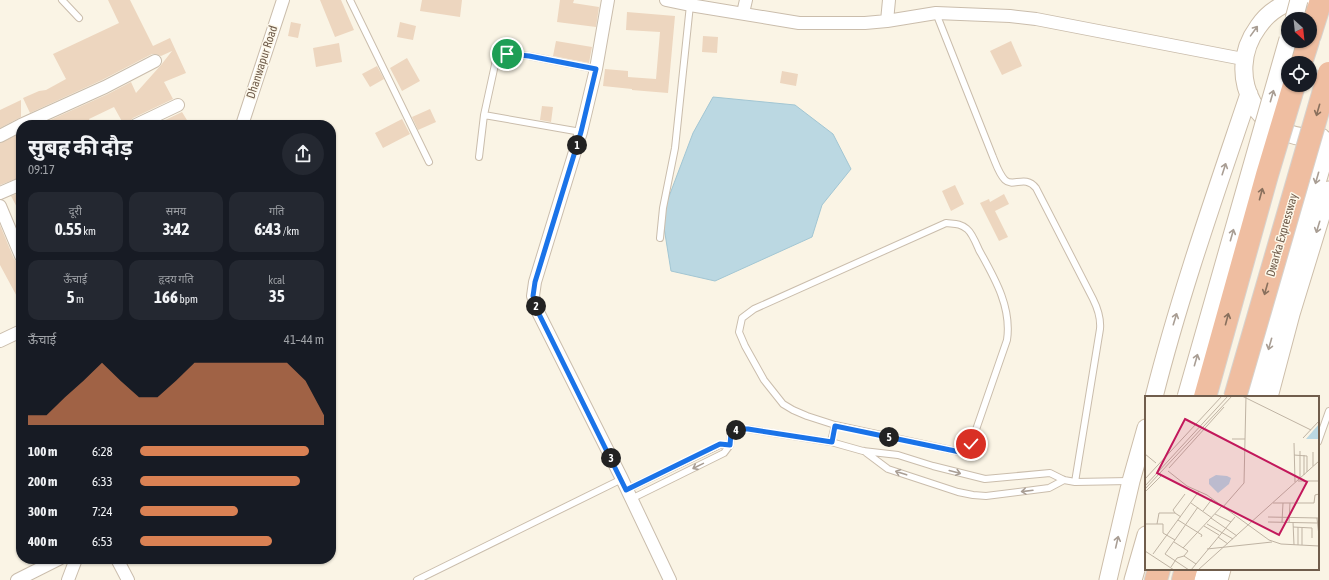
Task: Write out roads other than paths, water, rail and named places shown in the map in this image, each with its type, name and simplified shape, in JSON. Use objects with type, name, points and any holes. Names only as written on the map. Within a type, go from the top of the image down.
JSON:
[{"type":"highway","points":[[1317,12],[1321,0]]},
{"type":"highway","name":"Dwarka Expressway","points":[[1235,396],[1329,73]]},
{"type":"highway","points":[[1205,396],[1266,175],[1292,92]]},
{"type":"highway","points":[[1156,580],[1159,570]]},
{"type":"highway","points":[[1183,580],[1186,570]]},
{"type":"street","name":"Dhanwapur Road","points":[[244,120],[283,0]]},
{"type":"street","points":[[608,0],[596,69],[581,132],[535,282],[533,296],[538,312],[670,580]]},
{"type":"street","points":[[666,0],[799,23],[865,23],[936,13],[1010,16],[1036,19],[1243,59]]},
{"type":"street","points":[[743,13],[746,0]]},
{"type":"street","points":[[887,21],[890,0]]},
{"type":"street","points":[[1300,0],[1277,5],[1264,18],[1250,37],[1243,59],[1244,82],[1252,103],[1267,121],[1287,133],[1309,138],[1329,136]]},
{"type":"street","points":[[1296,12],[1300,0]]},
{"type":"street","points":[[1186,396],[1285,48]]},
{"type":"street","points":[[35,120],[73,103],[155,61]]},
{"type":"street","points":[[1154,396],[1165,353],[1192,265],[1249,94]]},
{"type":"street","points":[[146,120],[178,105]]},
{"type":"street","points":[[0,136],[16,129]]},
{"type":"street","points":[[1255,396],[1329,141]]},
{"type":"street","points":[[0,193],[16,186]]},
{"type":"street","points":[[1269,396],[1291,314],[1329,190]]},
{"type":"street","points":[[0,206],[16,244]]},
{"type":"street","points":[[0,341],[16,333]]},
{"type":"street","points":[[1108,580],[1131,481],[1145,432]]},
{"type":"street","points":[[1133,580],[1145,538]]},
{"type":"street","points":[[17,580],[49,564]]},
{"type":"street","points":[[68,580],[74,564]]},
{"type":"street","points":[[120,564],[128,580]]},
{"type":"street","points":[[1203,580],[1219,572]]},
{"type":"lane","points":[[62,0],[79,18]]},
{"type":"lane","points":[[350,0],[429,162]]},
{"type":"lane","points":[[660,238],[663,208],[676,148],[690,5]]},
{"type":"lane","points":[[936,13],[993,157],[1002,175],[1005,180],[1009,182],[1027,181],[1032,183],[1036,188],[1099,313],[1101,320],[1100,329],[1075,482]]},
{"type":"lane","points":[[479,157],[484,115],[496,60],[500,55],[507,54],[529,56],[596,69]]},
{"type":"lane","points":[[484,115],[581,132]]},
{"type":"lane","points":[[946,223],[958,224],[968,230],[1000,290],[1009,328],[1007,340],[971,444],[966,450],[960,452],[835,426],[807,416],[783,404],[764,380],[745,346],[739,332],[742,318],[754,309],[946,223]]},
{"type":"lane","points":[[1319,439],[1329,411]]},
{"type":"lane","points":[[832,442],[835,426]]},
{"type":"lane","points":[[417,580],[626,490],[724,453],[730,445],[731,433],[739,429],[748,429],[832,442],[863,450],[898,455],[933,466],[985,479],[1050,473],[1064,480],[1075,482],[1131,481]]},
{"type":"lane","points":[[626,490],[720,444],[730,445]]},
{"type":"lane","points":[[863,450],[888,469],[958,492],[973,495],[986,496],[1049,488],[1064,480]]},
{"type":"water","points":[[713,97],[795,105],[833,134],[851,169],[822,205],[812,237],[715,281],[671,271],[662,215],[693,133]]}]
